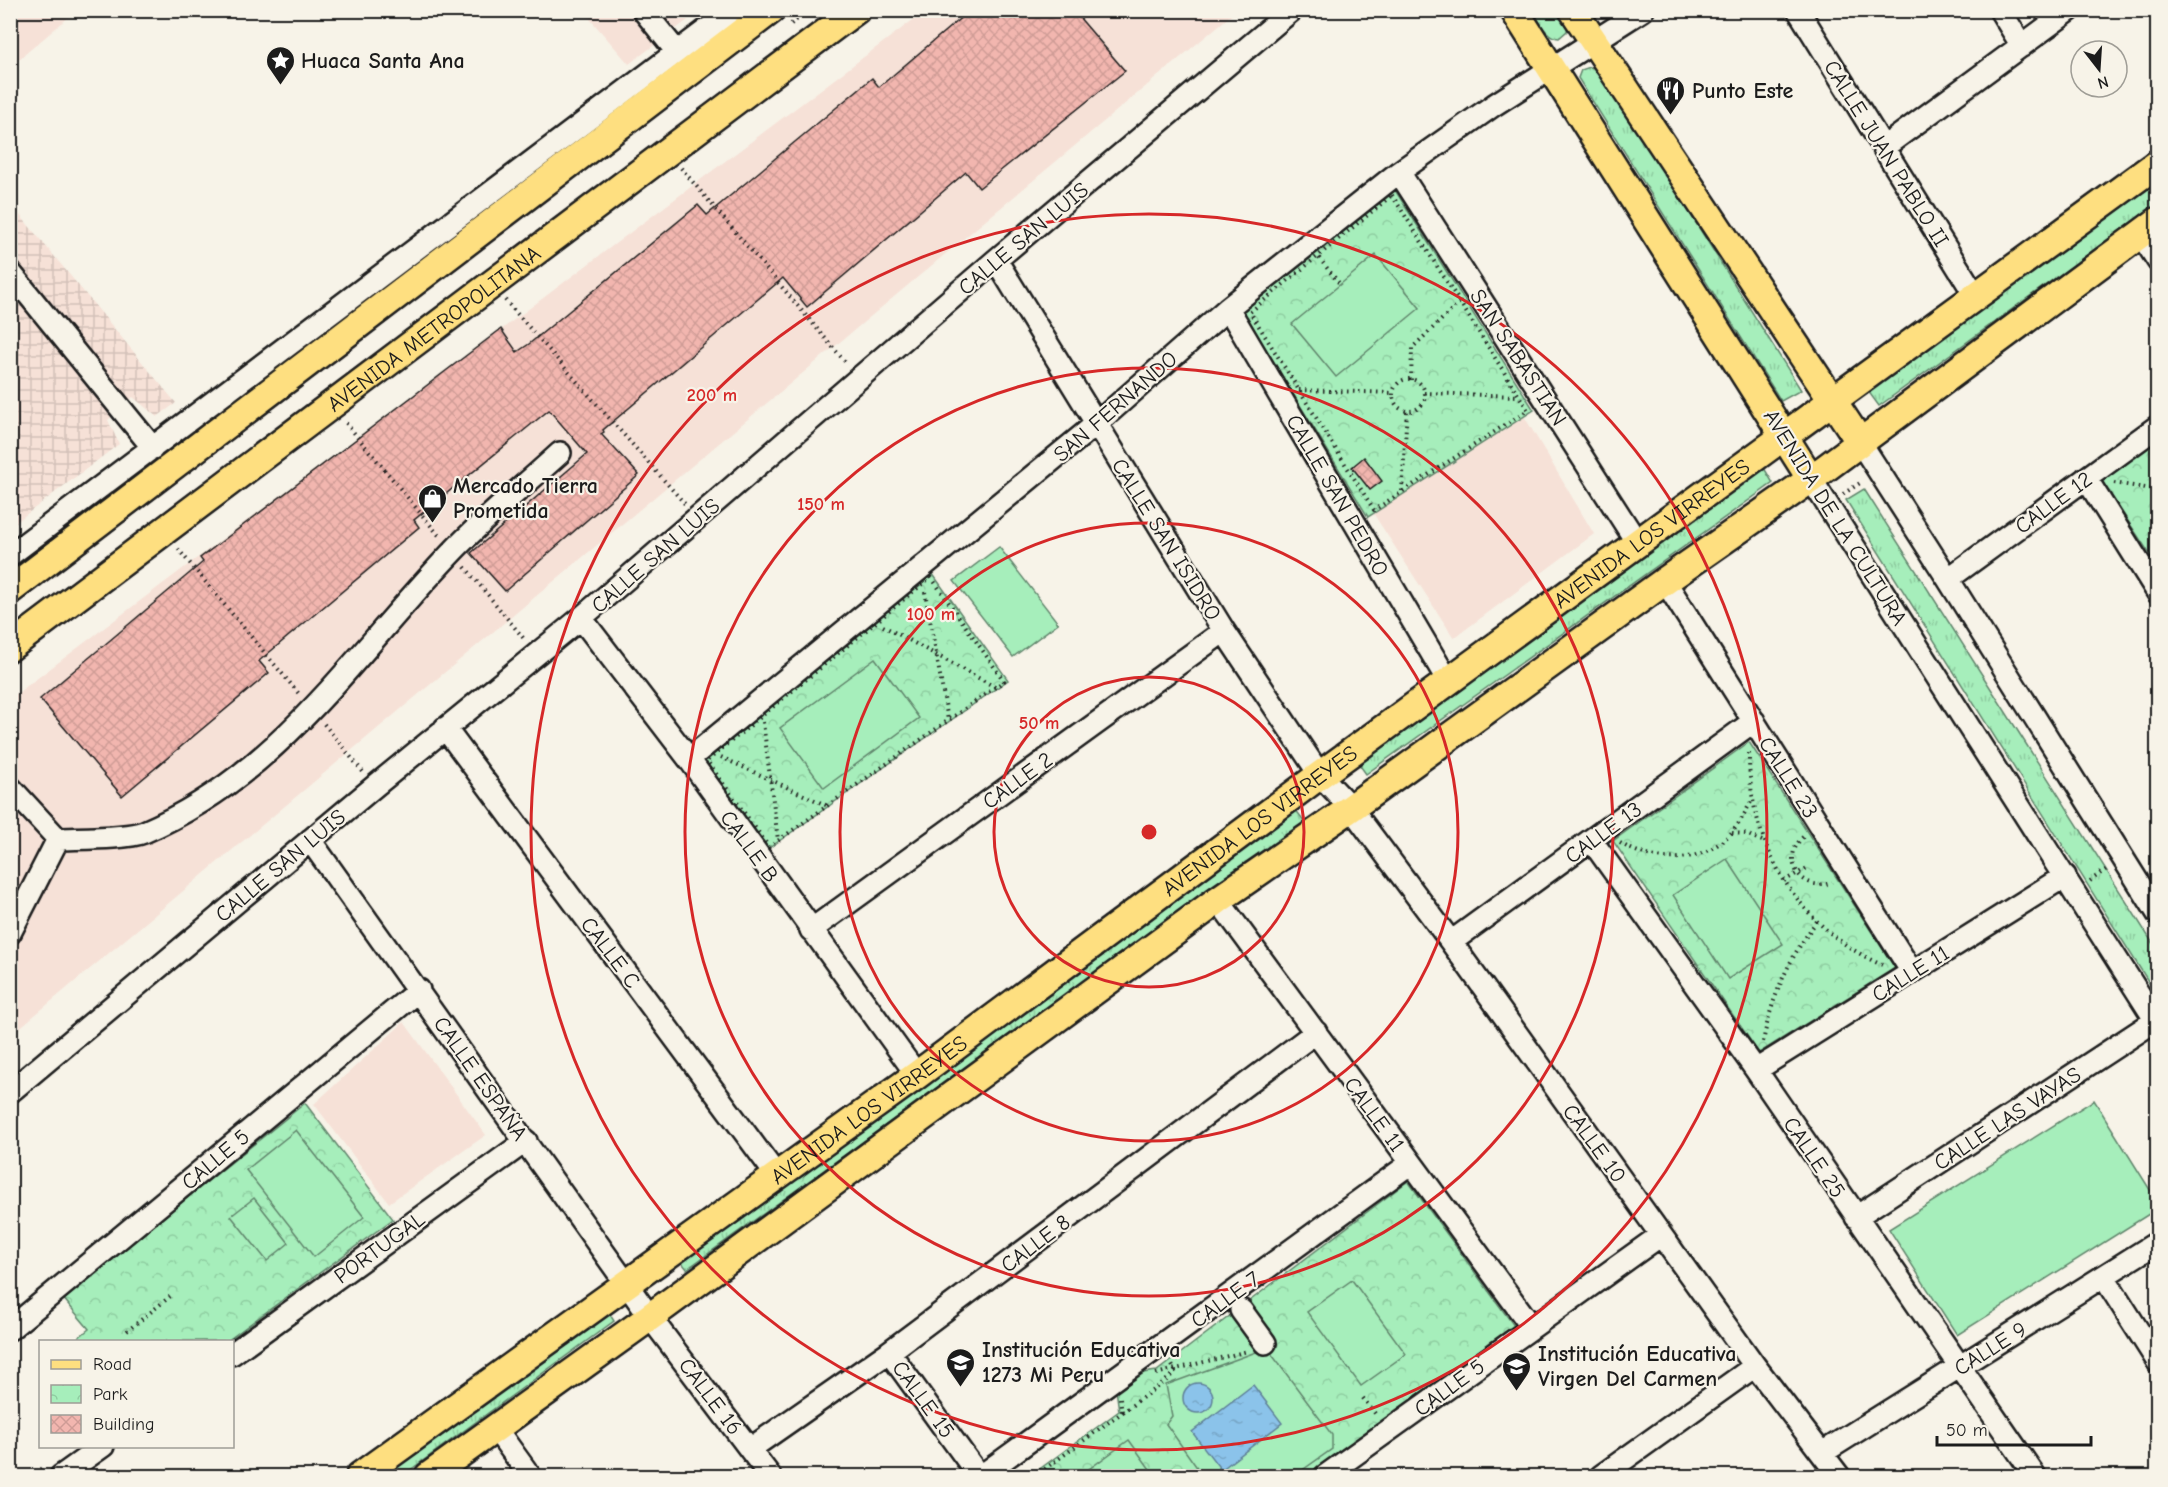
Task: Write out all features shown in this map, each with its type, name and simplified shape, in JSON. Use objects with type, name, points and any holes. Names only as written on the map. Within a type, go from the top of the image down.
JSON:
[{"type":"main road","points":[[10,590],[771,10]]},
{"type":"main road","name":"AVENIDA METROPOLITANA","points":[[10,647],[856,10]]},
{"type":"main road","name":"AVENIDA DE LA CULTURA","points":[[1514,10],[1811,479]]},
{"type":"main road","points":[[1573,10],[1860,442]]},
{"type":"main road","name":"AVENIDA LOS VIRREYES","points":[[360,1476],[917,1075],[1320,775],[2157,163]]},
{"type":"main road","name":"AVENIDA LOS VIRREYES","points":[[429,1476],[650,1317],[1218,900],[1351,808],[1665,581],[1811,479],[2149,227]]},
{"type":"street","points":[[643,10],[677,52]]},
{"type":"street","points":[[10,555],[733,10]]},
{"type":"street","name":"CALLE SAN LUIS","points":[[10,1092],[375,786],[581,618],[996,260],[1292,10]]},
{"type":"street","name":"SAN FERNANDO","points":[[689,759],[923,575],[1228,308],[1399,172],[1551,67],[1643,10]]},
{"type":"street","name":"CALLE JUAN PABLO II","points":[[1798,10],[1975,295]]},
{"type":"street","points":[[2000,10],[2022,46]]},
{"type":"street","points":[[1884,147],[2070,10]]},
{"type":"street","name":"SAN SABASTIAN","points":[[1399,172],[1638,544]]},
{"type":"street","points":[[2149,227],[2157,261]]},
{"type":"street","name":"CALLE SAN ISIDRO","points":[[996,260],[1224,631],[1320,775],[1351,808]]},
{"type":"street","points":[[10,272],[153,448]]},
{"type":"street","name":"CALLE SAN PEDRO","points":[[1228,308],[1448,681]]},
{"type":"street","name":"CALLE 12","points":[[1948,579],[2157,426]]},
{"type":"street","points":[[1860,442],[2157,914]]},
{"type":"street","points":[[10,787],[58,839],[141,833],[218,793],[290,733],[452,552],[560,453]]},
{"type":"street","points":[[2086,478],[2157,593]]},
{"type":"street","name":"AVENIDA DE LA CULTURA","points":[[1811,479],[2157,1021]]},
{"type":"street","name":"CALLE 23","points":[[1665,581],[1912,972]]},
{"type":"street","name":"CALLE B","points":[[581,618],[689,759],[917,1075]]},
{"type":"street","name":"CALLE 2","points":[[811,930],[1224,631]]},
{"type":"street","name":"CALLE 13","points":[[1451,942],[1754,721]]},
{"type":"street","name":"CALLE C","points":[[445,728],[777,1176]]},
{"type":"street","name":"CALLE 10","points":[[1351,808],[1451,942],[1755,1366],[1839,1476]]},
{"type":"street","points":[[10,933],[58,839]]},
{"type":"street","name":"CALLE ESPAÑA","points":[[310,840],[650,1317]]},
{"type":"street","name":"CALLE 25","points":[[1592,841],[1756,1070],[2034,1476]]},
{"type":"street","name":"CALLE 11","points":[[1756,1070],[1912,972],[2069,884]]},
{"type":"street","name":"CALLE 11","points":[[1218,900],[1532,1327]]},
{"type":"street","name":"CALLE 5","points":[[10,1329],[419,990]]},
{"type":"street","name":"CALLE LAS VAYAS","points":[[1856,1217],[2157,1021]]},
{"type":"street","name":"CALLE 8","points":[[750,1449],[889,1352],[1316,1032]]},
{"type":"street","name":"PORTUGAL","points":[[234,1353],[526,1141]]},
{"type":"street","name":"CALLE 7","points":[[980,1476],[1412,1163]]},
{"type":"street","name":"CALLE 5","points":[[1325,1476],[1661,1235]]},
{"type":"street","name":"CALLE 9","points":[[1822,1453],[2157,1242]]},
{"type":"street","points":[[2104,1277],[2157,1362]]},
{"type":"street","points":[[1241,1310],[1265,1343]]},
{"type":"street","name":"CALLE 16","points":[[650,1317],[770,1476]]},
{"type":"street","name":"CALLE 15","points":[[889,1352],[980,1476]]},
{"type":"street","points":[[1615,1473],[1755,1366]]},
{"type":"street","points":[[496,1429],[530,1476]]},
{"type":"street","points":[[61,1476],[100,1448]]},
{"type":"path","points":[[667,152],[859,378]]},
{"type":"path","points":[[1392,195],[1459,303],[1527,410],[1374,510],[1250,312],[1392,195]]},
{"type":"path","points":[[1318,256],[1340,283]]},
{"type":"path","points":[[492,285],[697,518]]},
{"type":"path","points":[[1412,380],[1412,348],[1459,303]]},
{"type":"path","points":[[1412,380],[1422,386],[1424,400],[1413,410],[1407,410],[1398,407],[1393,393],[1399,382],[1412,380]]},
{"type":"path","points":[[1299,390],[1393,393]]},
{"type":"path","points":[[1424,393],[1519,396]]},
{"type":"path","points":[[332,405],[536,654]]},
{"type":"path","points":[[1402,491],[1407,410]]},
{"type":"path","points":[[2112,491],[2106,481],[2157,490]]},
{"type":"path","points":[[1840,496],[1860,483]]},
{"type":"path","points":[[164,532],[375,786]]},
{"type":"path","points":[[923,575],[948,721]]},
{"type":"path","points":[[769,847],[1005,681],[923,575]]},
{"type":"path","points":[[876,622],[996,687]]},
{"type":"path","points":[[762,716],[778,840]]},
{"type":"path","points":[[1755,755],[1749,745],[1752,800],[1764,842],[1784,880],[1817,921],[1851,948],[1891,968]]},
{"type":"path","points":[[715,754],[828,806]]},
{"type":"path","points":[[1617,841],[1635,852],[1655,858],[1676,859],[1697,855],[1715,846],[1731,832],[1752,800]]},
{"type":"path","points":[[1731,832],[1746,834],[1764,842]]},
{"type":"path","points":[[1617,841],[1626,834]]},
{"type":"path","points":[[1811,844],[1805,834],[1797,842],[1793,852],[1793,863],[1797,873],[1815,885],[1825,885],[1835,881],[1829,872]]},
{"type":"path","points":[[1617,841],[1624,851]]},
{"type":"path","points":[[2069,884],[2122,859]]},
{"type":"path","points":[[1784,880],[1807,867]]},
{"type":"path","points":[[1761,1048],[1775,994],[1800,944],[1817,921]]},
{"type":"path","points":[[1755,1039],[1761,1048]]},
{"type":"path","points":[[1761,1048],[1771,1042]]},
{"type":"path","points":[[127,1331],[172,1296]]},
{"type":"path","points":[[1147,1376],[1175,1371],[1249,1351],[1265,1343]]},
{"type":"path","points":[[1170,1364],[1175,1371]]},
{"type":"path","points":[[1035,1476],[1168,1379],[1175,1371]]},
{"type":"path","points":[[1119,1390],[1122,1412]]},
{"type":"path","points":[[1364,1398],[1381,1421]]},
{"type":"path","points":[[10,1470],[14,1476]]},
{"type":"shaded area","points":[[11,10],[76,10],[76,11],[11,66]]},
{"type":"shaded area","points":[[583,11],[700,11],[629,64]]},
{"type":"shaded area","name":"Mercado Tierra Prometida","points":[[925,11],[1236,11],[11,1035],[11,698]]},
{"type":"shaded area","points":[[10,203],[176,403],[157,417],[133,397],[108,420],[119,444],[11,526]]},
{"type":"shaded area","points":[[1524,416],[1594,534],[1454,638],[1373,513]]},
{"type":"shaded area","points":[[404,1022],[486,1135],[389,1203],[314,1104]]},
{"type":"green space","points":[[1533,11],[1560,11],[1568,24],[1567,31],[1559,38],[1550,35]]},
{"type":"green space","points":[[1590,67],[1599,69],[1801,390],[1781,401],[1578,78],[1581,70]]},
{"type":"green space","points":[[2157,174],[2157,204],[1879,406],[1865,387]]},
{"type":"green space","points":[[1395,190],[1534,410],[1368,517],[1242,310]]},
{"type":"green space","points":[[1376,255],[1420,308],[1336,377],[1292,324]]},
{"type":"green space","points":[[2157,439],[2157,565],[2101,480]]},
{"type":"green space","points":[[1761,463],[1773,483],[1366,774],[1356,760]]},
{"type":"green space","points":[[1864,489],[2157,950],[2157,989],[2153,989],[1846,500]]},
{"type":"green space","points":[[999,547],[1058,623],[1013,657],[954,581]]},
{"type":"green space","points":[[932,573],[1008,680],[762,853],[702,768],[702,758]]},
{"type":"green space","points":[[875,658],[919,718],[824,788],[780,728]]},
{"type":"green space","points":[[1749,742],[1895,968],[1759,1053],[1613,841]]},
{"type":"green space","points":[[1292,805],[1305,822],[687,1269],[675,1254]]},
{"type":"green space","points":[[1727,859],[1783,944],[1728,979],[1673,895]]},
{"type":"green space","points":[[2094,1100],[2157,1201],[2157,1209],[1957,1335],[1889,1229]]},
{"type":"green space","points":[[305,1103],[393,1219],[228,1340],[75,1340],[89,1329],[63,1298]]},
{"type":"green space","points":[[296,1130],[364,1217],[314,1257],[246,1170]]},
{"type":"green space","points":[[1408,1181],[1515,1327],[1311,1476],[1030,1476],[1119,1411],[1116,1389],[1135,1374],[1157,1371]]},
{"type":"green space","points":[[254,1198],[289,1243],[267,1261],[231,1216]]},
{"type":"green space","points":[[1352,1280],[1406,1354],[1361,1386],[1307,1312]]},
{"type":"green space","points":[[604,1305],[614,1321],[402,1476],[373,1476]]},
{"type":"green space","points":[[1267,1348],[1332,1435],[1332,1449],[1294,1476],[1203,1476],[1166,1424],[1172,1416],[1166,1385]]},
{"type":"green space","points":[[1129,1440],[1155,1476],[1088,1476],[1085,1472]]},
{"type":"water","points":[[1198,1383],[1208,1388],[1213,1398],[1208,1408],[1198,1413],[1188,1408],[1183,1398],[1188,1388]]},
{"type":"water","points":[[1253,1385],[1282,1423],[1221,1470],[1192,1432]]},
{"type":"building","points":[[970,10],[1073,10],[1125,71],[979,188],[966,172],[807,307],[783,278],[603,430],[601,434],[639,475],[505,591],[471,553],[587,454],[549,410],[414,520],[419,527],[259,661],[269,673],[122,796],[40,699],[203,562],[200,558],[501,329],[517,352],[529,344],[698,205],[707,215],[872,78],[879,87]]},
{"type":"building","points":[[1364,457],[1382,481],[1370,490],[1352,467]]},
{"type":"place","name":"Huaca Santa Ana","points":[[280,86]]},
{"type":"place","name":"Punto Este","points":[[1671,116]]},
{"type":"place","name":"Mercado Tierra Prometida","points":[[432,524]]},
{"type":"place","name":"Institución Educativa 1273 Mi Peru","points":[[961,1388]]},
{"type":"place","name":"Institución Educativa Virgen Del Carmen","points":[[1517,1392]]}]
